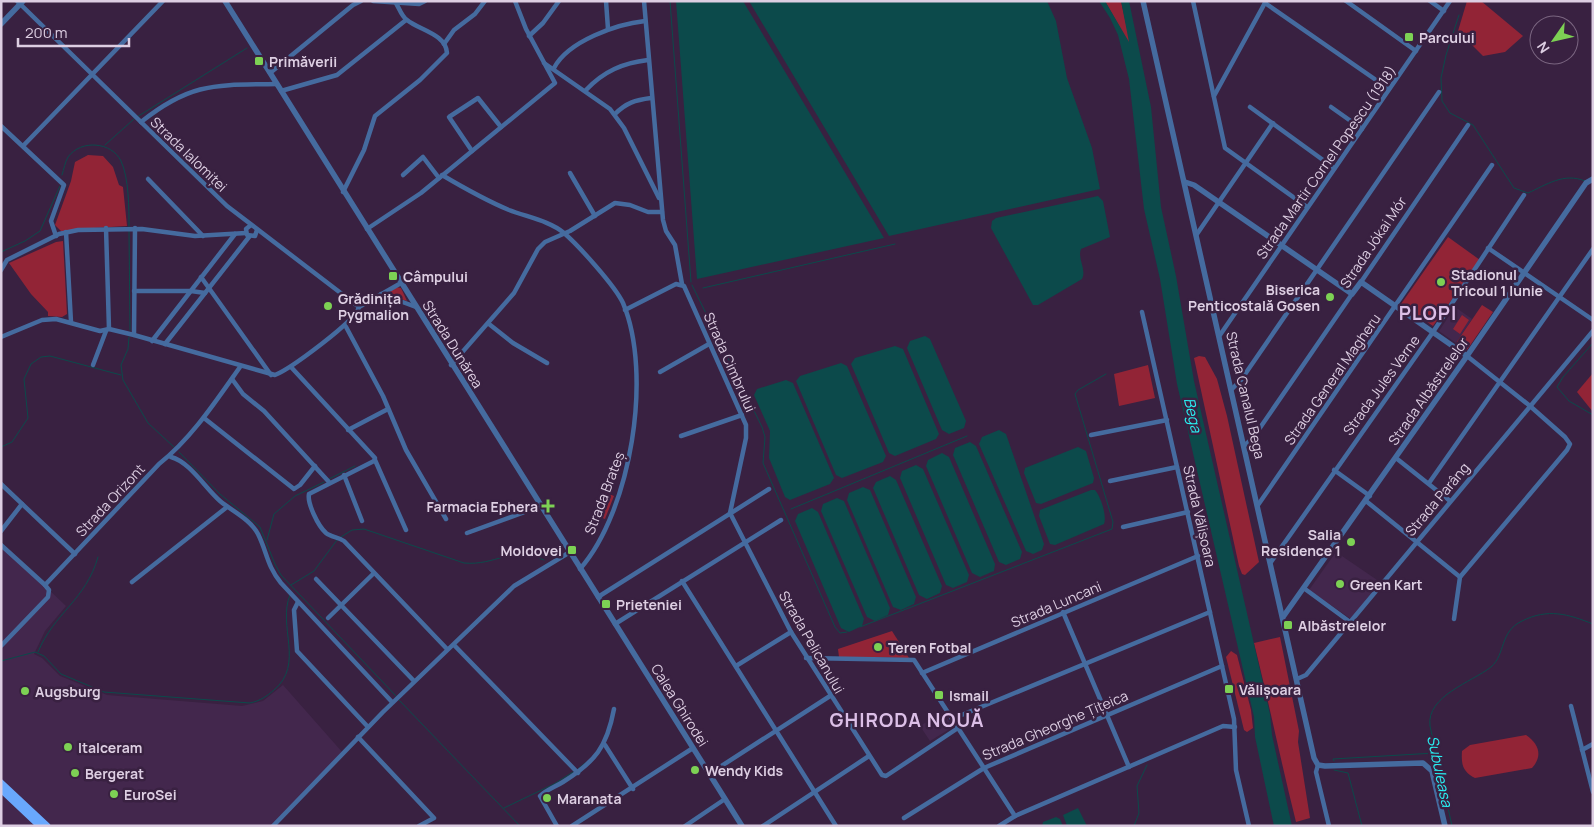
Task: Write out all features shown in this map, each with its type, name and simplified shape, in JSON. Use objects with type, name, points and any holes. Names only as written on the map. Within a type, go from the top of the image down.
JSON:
[{"type":"main road","points":[[1,783],[47,826]]},
{"type":"main road","points":[[1,789],[40,826]]},
{"type":"street","points":[[23,146],[163,1]]},
{"type":"street","name":"Strada Dunărea","points":[[226,1],[343,192],[598,597]]},
{"type":"street","points":[[270,72],[353,5],[361,1]]},
{"type":"street","points":[[373,1],[419,4],[425,1]]},
{"type":"street","points":[[444,44],[454,30],[475,14],[485,1]]},
{"type":"street","points":[[515,1],[529,36],[542,61],[553,76]]},
{"type":"street","points":[[529,36],[543,23],[559,1]]},
{"type":"street","points":[[606,1],[608,29]]},
{"type":"street","name":"Strada Cimbrului","points":[[644,1],[651,98],[662,212],[666,231],[675,245],[682,284],[746,425],[746,438],[730,513]]},
{"type":"street","name":"Strada Canalul Bega","points":[[1143,1],[1220,335],[1314,758],[1318,765]]},
{"type":"street","points":[[1193,1],[1223,144],[1228,151],[1307,207]]},
{"type":"street","points":[[1346,1],[1416,51]]},
{"type":"street","points":[[1430,1],[1444,11]]},
{"type":"street","name":"Strada Martir Cornel Popescu (1918)","points":[[1220,335],[1450,1]]},
{"type":"street","points":[[1,24],[20,2]]},
{"type":"street","name":"Strada Ialomiței","points":[[20,2],[211,192],[257,230],[359,308]]},
{"type":"street","points":[[1214,96],[1266,2],[1389,89]]},
{"type":"street","points":[[343,192],[364,150],[375,116],[412,87],[446,55],[447,50],[444,44],[430,32],[406,20],[393,3]]},
{"type":"street","points":[[281,91],[337,75],[406,20]]},
{"type":"street","points":[[554,84],[554,68],[579,44],[608,29],[645,21]]},
{"type":"street","points":[[586,90],[596,79],[620,65],[648,60]]},
{"type":"street","points":[[542,61],[586,90],[615,114],[661,201]]},
{"type":"street","points":[[367,229],[421,193],[566,76]]},
{"type":"street","points":[[138,119],[168,102],[206,86],[277,84]]},
{"type":"street","points":[[1232,389],[1241,380],[1439,92]]},
{"type":"street","points":[[472,151],[450,117],[478,98],[501,128]]},
{"type":"street","points":[[615,114],[625,104],[651,98]]},
{"type":"street","points":[[1250,107],[1334,168]]},
{"type":"street","points":[[1331,107],[1362,128]]},
{"type":"street","points":[[1197,234],[1273,123]]},
{"type":"street","name":"Strada Jókai Mór","points":[[1244,445],[1253,438],[1468,124]]},
{"type":"street","points":[[1,126],[64,185],[51,221],[56,236]]},
{"type":"street","points":[[403,175],[422,157],[440,177],[481,198],[553,226],[564,233]]},
{"type":"street","name":"Strada General Magheru","points":[[1258,505],[1492,166]]},
{"type":"street","points":[[570,173],[595,216]]},
{"type":"street","points":[[148,179],[203,236]]},
{"type":"street","name":"Strada Albăstrelelor","points":[[1283,617],[1305,590],[1586,183],[1593,179]]},
{"type":"street","points":[[1185,182],[1219,202],[1352,294]]},
{"type":"street","name":"Strada Jules Verne","points":[[1271,562],[1433,332],[1524,195]]},
{"type":"street","points":[[451,365],[489,324],[514,293],[540,247],[545,242],[595,216],[615,203],[630,205],[648,212],[662,212]]},
{"type":"street","points":[[165,344],[210,287],[247,235],[248,226],[251,225]]},
{"type":"street","points":[[2,267],[7,260],[66,232],[106,228],[131,228],[203,236],[235,234],[255,236],[257,230]]},
{"type":"street","points":[[93,365],[107,330],[106,228]]},
{"type":"street","points":[[131,228],[134,334]]},
{"type":"street","points":[[66,232],[71,322]]},
{"type":"street","name":"Strada Brateș","points":[[564,233],[612,286],[625,310],[634,347],[636,374],[631,455],[603,532],[580,569]]},
{"type":"street","points":[[152,341],[235,234]]},
{"type":"street","points":[[1488,248],[1593,320]]},
{"type":"street","points":[[1430,484],[1593,249]]},
{"type":"street","points":[[201,278],[210,287],[271,375]]},
{"type":"street","points":[[1361,282],[1468,356],[1530,406],[1565,437],[1570,444],[1460,577],[1454,619]]},
{"type":"street","points":[[1,337],[49,318],[134,334],[152,341],[271,375],[290,367],[345,324],[357,313],[359,308],[401,283]]},
{"type":"street","points":[[625,310],[676,284],[682,284]]},
{"type":"street","points":[[134,291],[191,291],[205,293]]},
{"type":"street","points":[[382,294],[416,307]]},
{"type":"street","name":"Strada Vălișoara","points":[[1142,312],[1235,727],[1236,770],[1248,826]]},
{"type":"street","points":[[345,324],[388,409],[406,450],[446,519]]},
{"type":"street","points":[[489,324],[513,343],[547,363]]},
{"type":"street","name":"Strada Parâng","points":[[1297,679],[1306,675],[1593,332]]},
{"type":"street","points":[[660,372],[709,344]]},
{"type":"street","name":"Strada Orizont","points":[[45,585],[159,464],[171,457],[204,418],[240,367]]},
{"type":"street","points":[[290,367],[374,456],[406,530]]},
{"type":"street","points":[[232,379],[243,394],[264,411],[329,482]]},
{"type":"street","points":[[348,430],[388,409]]},
{"type":"street","points":[[681,436],[742,415]]},
{"type":"street","points":[[204,418],[294,489],[300,485],[315,466]]},
{"type":"street","points":[[1091,435],[1167,420]]},
{"type":"street","points":[[171,457],[182,462],[227,507],[246,521],[257,534],[270,570],[392,702]]},
{"type":"street","points":[[1396,458],[1450,501]]},
{"type":"street","points":[[375,460],[311,492],[309,501],[324,530],[344,541],[446,649]]},
{"type":"street","points":[[1110,481],[1178,466]]},
{"type":"street","points":[[1334,470],[1460,577]]},
{"type":"street","points":[[344,475],[362,521]]},
{"type":"street","points":[[1,484],[75,554]]},
{"type":"street","points":[[598,597],[769,489]]},
{"type":"street","points":[[1,530],[22,504]]},
{"type":"street","points":[[467,533],[541,506]]},
{"type":"street","points":[[132,582],[227,507]]},
{"type":"street","points":[[1123,527],[1188,512]]},
{"type":"street","name":"Strada Pelicanului","points":[[730,513],[806,658],[884,776],[958,728]]},
{"type":"street","points":[[614,624],[781,520]]},
{"type":"street","points":[[1,545],[49,590],[48,597],[1,646]]},
{"type":"street","points":[[273,826],[404,690],[514,586],[570,552]]},
{"type":"street","name":"Strada Luncani","points":[[922,673],[1198,556]]},
{"type":"street","points":[[328,618],[374,574]]},
{"type":"street","points":[[316,580],[414,681]]},
{"type":"street","points":[[682,581],[836,826]]},
{"type":"street","points":[[1305,590],[1350,622]]},
{"type":"street","name":"Calea Ghirodei","points":[[598,597],[742,826]]},
{"type":"street","points":[[298,602],[294,610],[297,651],[368,727]]},
{"type":"street","points":[[1064,612],[1129,766]]},
{"type":"street","points":[[952,719],[1210,612]]},
{"type":"street","points":[[736,666],[791,632]]},
{"type":"street","points":[[454,644],[578,773]]},
{"type":"street","points":[[806,658],[914,660],[1015,816]]},
{"type":"street","name":"Strada Gheorghe Țițeica","points":[[904,818],[984,768],[1222,666]]},
{"type":"street","points":[[709,774],[777,732],[830,696]]},
{"type":"street","points":[[1571,706],[1593,792]]},
{"type":"street","points":[[556,826],[540,796],[578,773],[605,745],[614,709]]},
{"type":"street","points":[[999,826],[1015,816],[1223,726],[1235,727]]},
{"type":"street","points":[[358,738],[434,818],[419,826]]},
{"type":"street","points":[[1582,750],[1593,744]]},
{"type":"street","points":[[605,745],[633,788]]},
{"type":"street","points":[[572,826],[693,748]]},
{"type":"street","points":[[763,826],[870,756]]},
{"type":"street","points":[[1329,826],[1316,772],[1318,765],[1423,763],[1432,771],[1445,826]]},
{"type":"street","points":[[686,826],[725,799]]},
{"type":"shaded area","points":[[1105,1],[1121,1],[1130,42],[1128,42]]},
{"type":"shaded area","points":[[1467,1],[1481,1],[1523,36],[1505,52],[1483,56],[1458,31]]},
{"type":"shaded area","points":[[88,155],[103,156],[113,167],[119,185],[123,187],[127,226],[77,229],[62,232],[55,225],[71,181],[75,162]]},
{"type":"shaded area","name":"Stadionul Tricoul 1 Iunie","points":[[1448,237],[1480,260],[1433,326],[1401,304]]},
{"type":"shaded area","points":[[63,241],[67,314],[62,317],[48,316],[48,312],[31,294],[9,263],[56,242]]},
{"type":"shaded area","points":[[396,287],[401,288],[407,301],[388,295]]},
{"type":"shaded area","points":[[1482,305],[1493,312],[1467,350],[1456,343]]},
{"type":"shaded area","points":[[1455,307],[1472,319],[1456,343],[1439,331]]},
{"type":"shaded area","points":[[1462,315],[1469,320],[1460,334],[1453,329]]},
{"type":"shaded area","points":[[1199,356],[1205,357],[1217,379],[1259,562],[1245,575],[1242,574],[1239,566],[1194,358]]},
{"type":"shaded area","points":[[1148,365],[1155,398],[1119,406],[1114,374]]},
{"type":"shaded area","points":[[1593,373],[1593,412],[1577,392]]},
{"type":"shaded area","points":[[604,492],[614,496],[605,519],[595,515]]},
{"type":"shaded area","points":[[1,544],[66,606],[45,631],[34,654],[42,658],[60,676],[107,695],[242,706],[263,701],[283,685],[343,753],[273,826],[1,826]]},
{"type":"shaded area","points":[[1336,552],[1380,582],[1351,619],[1309,590]]},
{"type":"shaded area","points":[[892,631],[909,658],[839,657],[838,649]]},
{"type":"shaded area","points":[[1280,637],[1299,731],[1298,742],[1310,818],[1296,822],[1254,643]]},
{"type":"shaded area","points":[[1231,651],[1237,655],[1251,710],[1253,728],[1247,732],[1244,730],[1226,657]]},
{"type":"shaded area","points":[[943,712],[953,727],[930,741],[920,726]]},
{"type":"shaded area","points":[[1526,735],[1534,742],[1538,750],[1538,759],[1532,768],[1475,778],[1464,768],[1462,751],[1470,745]]},
{"type":"water","points":[[676,1],[743,1],[884,238],[697,279]]},
{"type":"water","points":[[749,1],[1047,1],[1056,21],[1067,78],[1092,148],[1100,189],[889,236]]},
{"type":"water","name":"Bega","points":[[1099,1],[1105,1],[1129,42],[1121,1],[1129,1],[1151,107],[1161,207],[1176,276],[1194,381],[1270,714],[1272,735],[1292,826],[1274,826],[1255,737],[1254,717],[1177,384],[1160,279],[1144,209],[1129,79],[1118,35]]},
{"type":"water","points":[[1098,196],[1103,201],[1110,237],[1081,249],[1082,279],[1038,305],[1033,305],[991,228],[992,221],[996,218]]},
{"type":"water","points":[[925,336],[930,339],[966,421],[964,428],[949,434],[942,430],[907,348],[910,341]]},
{"type":"water","points":[[895,346],[903,349],[939,434],[936,439],[895,456],[889,453],[851,364],[855,358]]},
{"type":"water","points":[[841,363],[847,366],[886,456],[883,462],[842,478],[836,475],[796,381],[800,376]]},
{"type":"water","points":[[786,380],[793,383],[834,478],[830,484],[790,500],[785,497],[769,458],[770,431],[754,395],[757,389]]},
{"type":"water","points":[[999,430],[1006,434],[1044,544],[1042,550],[1033,554],[1026,551],[979,444],[982,437]]},
{"type":"water","points":[[970,442],[976,446],[1022,552],[1020,559],[1006,565],[999,562],[953,455],[955,448]]},
{"type":"water","points":[[1078,447],[1086,451],[1094,478],[1093,483],[1041,504],[1036,503],[1024,473],[1025,468]]},
{"type":"water","points":[[942,453],[949,457],[995,564],[994,571],[980,577],[972,573],[926,466],[928,460]]},
{"type":"water","points":[[916,465],[923,469],[969,575],[967,582],[953,588],[946,585],[900,478],[902,471]]},
{"type":"water","points":[[890,476],[896,480],[942,586],[940,593],[927,599],[919,595],[873,488],[876,482]]},
{"type":"water","points":[[863,487],[870,490],[916,597],[914,604],[901,610],[893,607],[847,500],[849,493]]},
{"type":"water","points":[[1095,490],[1101,502],[1105,516],[1104,524],[1055,545],[1050,544],[1039,516],[1040,510]]},
{"type":"water","points":[[837,498],[844,501],[890,608],[888,615],[875,621],[867,617],[821,511],[823,504]]},
{"type":"water","points":[[812,508],[818,512],[864,619],[862,626],[849,632],[841,628],[795,521],[798,514]]},
{"type":"water","points":[[1078,808],[1087,826],[1067,826],[1063,815]]},
{"type":"water","points":[[1056,817],[1060,819],[1063,826],[1042,826],[1043,822]]},
{"type":"waterway","points":[[670,1],[691,282]]},
{"type":"waterway","points":[[1459,15],[1446,55],[1441,78],[1442,101],[1450,113],[1473,125],[1514,188],[1528,193],[1548,183],[1562,179],[1570,178],[1585,181]]},
{"type":"waterway","points":[[137,117],[247,48]]},
{"type":"waterway","points":[[105,145],[134,119]]},
{"type":"waterway","points":[[62,175],[68,157],[80,147],[96,145],[111,150],[121,161],[126,176],[129,227]]},
{"type":"waterway","points":[[1,252],[25,241],[40,231],[60,186]]},
{"type":"waterway","points":[[129,231],[130,330]]},
{"type":"waterway","points":[[703,288],[895,244]]},
{"type":"waterway","points":[[692,285],[762,427],[765,437],[763,463],[835,627],[840,633],[847,632]]},
{"type":"waterway","points":[[129,337],[128,349],[121,365],[123,380],[148,423],[175,448]]},
{"type":"waterway","points":[[1593,343],[1563,377],[1557,387],[1569,401],[1593,415]]},
{"type":"waterway","points":[[1,447],[12,442],[28,418],[24,379],[31,364],[41,357],[50,356],[121,375]]},
{"type":"waterway","points":[[860,627],[1112,529],[1113,522],[1075,394],[1078,390],[1106,374]]},
{"type":"waterway","points":[[791,509],[967,436]]},
{"type":"waterway","points":[[179,452],[220,494],[260,527],[281,575],[397,697]]},
{"type":"waterway","points":[[329,479],[355,466]]},
{"type":"waterway","points":[[267,540],[274,514],[295,496],[324,482]]},
{"type":"waterway","points":[[341,537],[352,530],[364,529],[464,563],[485,562],[513,555],[532,556],[544,560]]},
{"type":"waterway","points":[[291,585],[314,571],[337,540]]},
{"type":"waterway","points":[[38,652],[52,627],[86,584],[93,572],[98,557]]},
{"type":"waterway","points":[[1,661],[35,652],[44,656],[61,674],[104,692],[250,703],[263,698],[274,690],[283,680],[288,669],[289,644],[286,619],[290,595]]},
{"type":"waterway","name":"Subuleasa","points":[[1452,826],[1430,726],[1431,715],[1435,706],[1452,691],[1491,667],[1496,662],[1510,631],[1522,621],[1541,615],[1558,614],[1575,617],[1593,624]]},
{"type":"waterway","points":[[399,700],[520,826]]},
{"type":"waterway","points":[[1334,761],[1333,759],[1435,753]]},
{"type":"waterway","points":[[578,769],[585,763]]},
{"type":"waterway","points":[[1134,826],[1139,813],[1137,786],[1147,765]]},
{"type":"waterway","points":[[1334,770],[1348,773],[1362,826]]},
{"type":"waterway","points":[[504,808],[554,784],[573,772]]},
{"type":"place","name":"Parcului","points":[[1409,37]]},
{"type":"place","name":"Primăverii","points":[[259,61]]},
{"type":"place","name":"Câmpului","points":[[393,276]]},
{"type":"place","name":"Stadionul Tricoul 1 Iunie","points":[[1441,282]]},
{"type":"place","name":"Biserica Penticostală Gosen","points":[[1330,297]]},
{"type":"place","name":"Grădinița Pygmalion","points":[[328,306]]},
{"type":"place","name":"Farmacia Ephera","points":[[548,506]]},
{"type":"place","name":"Salia Residence 1","points":[[1351,542]]},
{"type":"place","name":"Moldovei","points":[[572,550]]},
{"type":"place","name":"Green Kart","points":[[1340,584]]},
{"type":"place","name":"Prieteniei","points":[[606,604]]},
{"type":"place","name":"Albăstrelelor","points":[[1288,625]]},
{"type":"place","name":"Teren Fotbal","points":[[878,647]]},
{"type":"place","name":"Vălișoara","points":[[1229,689]]},
{"type":"place","name":"Augsburg","points":[[25,691]]},
{"type":"place","name":"Ismail","points":[[939,695]]},
{"type":"place","name":"Italceram","points":[[68,747]]},
{"type":"place","name":"Wendy Kids","points":[[695,770]]},
{"type":"place","name":"Bergerat","points":[[75,773]]},
{"type":"place","name":"EuroSei","points":[[114,794]]},
{"type":"place","name":"Maranata","points":[[547,798]]},
{"type":"district","name":"PLOPI","points":[[1428,313]]},
{"type":"district","name":"GHIRODA NOUĂ","points":[[907,720]]}]
